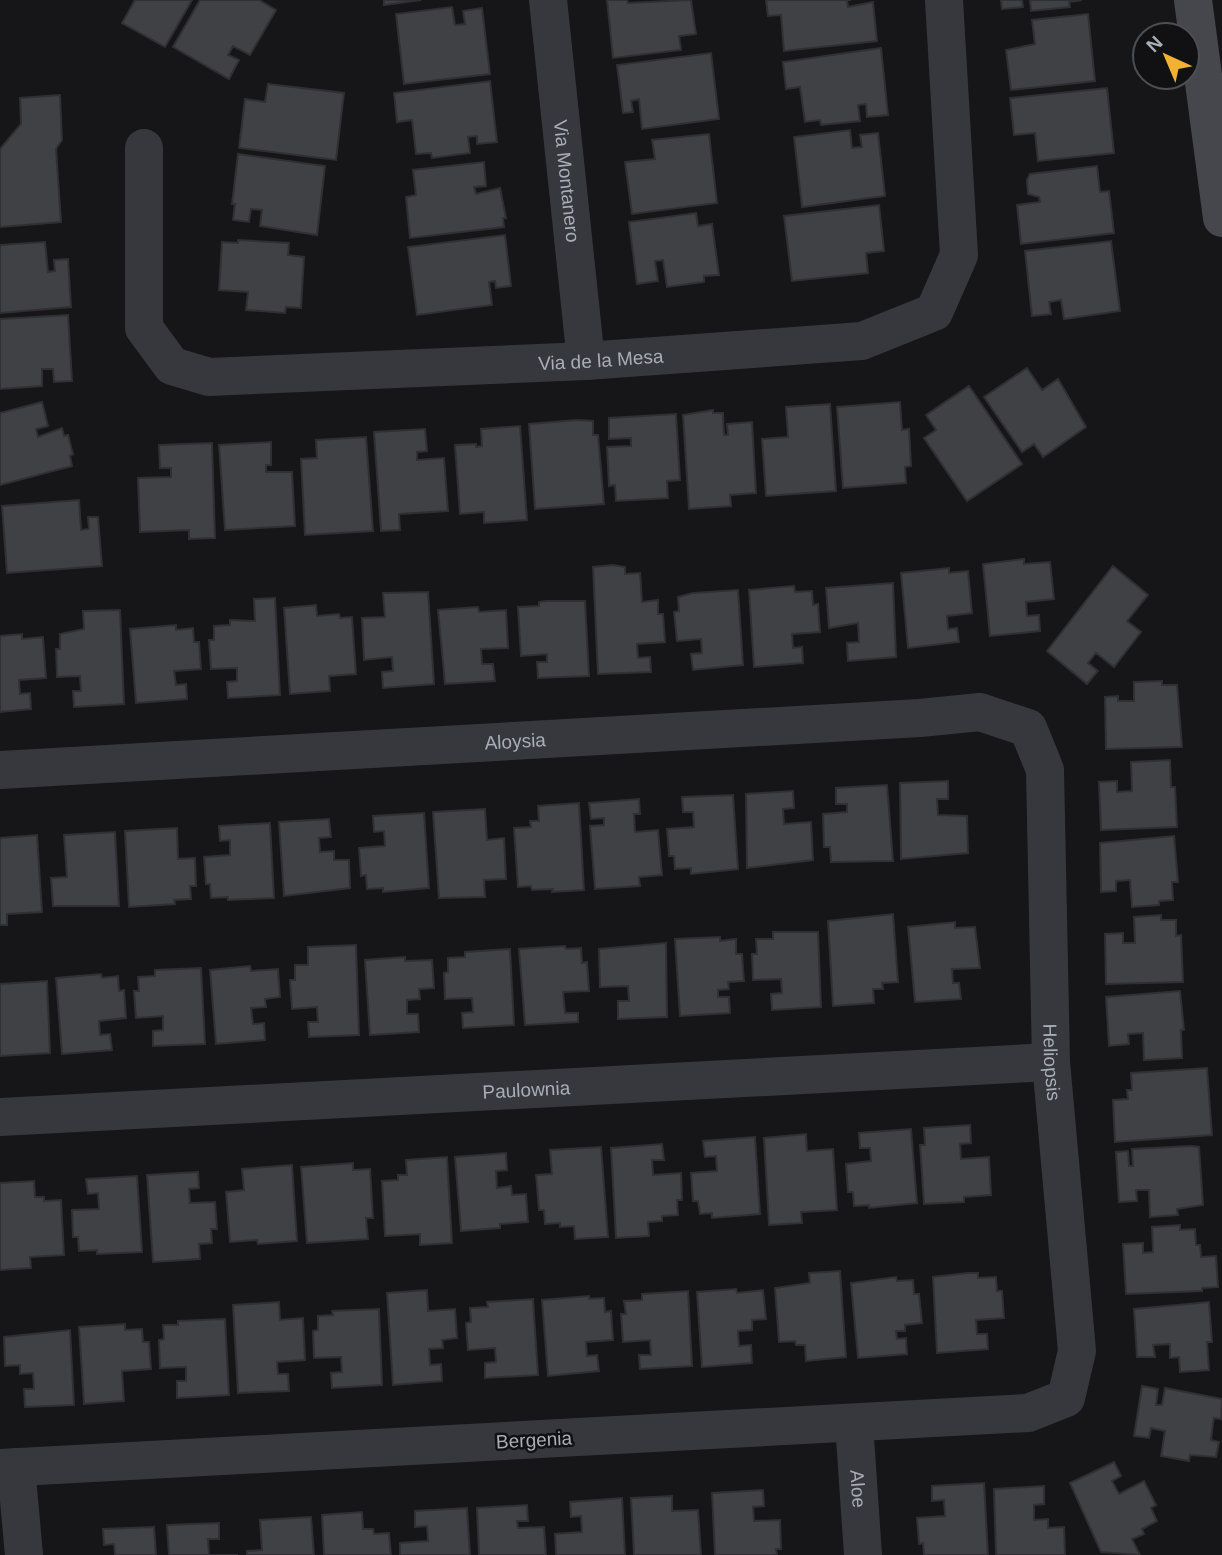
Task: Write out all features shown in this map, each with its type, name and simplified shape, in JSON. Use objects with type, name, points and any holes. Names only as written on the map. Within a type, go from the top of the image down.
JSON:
[{"type":"main road","points":[[1193,0],[1222,218]]},
{"type":"street","name":"Via Montanero","points":[[548,0],[586,360]]},
{"type":"street","name":"Via de la Mesa","points":[[144,148],[144,328],[172,366],[209,377],[586,360],[862,341],[934,312],[959,255],[944,0]]},
{"type":"street","name":"Aloysia","points":[[0,770],[906,719],[980,712],[1028,727]]},
{"type":"street","name":"Heliopsis","points":[[1028,727],[1045,770],[1051,1062],[1077,1351],[1066,1398]]},
{"type":"street","name":"Paulownia","points":[[0,1117],[1051,1062]]},
{"type":"street","name":"Bergenia","points":[[8,1467],[1028,1413],[1066,1398]]},
{"type":"street","name":"Aloe","points":[[855,1423],[863,1555]]},
{"type":"street","points":[[8,1467],[24,1555]]},
{"type":"building","points":[[135,0],[192,0],[165,47],[122,23]]},
{"type":"building","points":[[200,0],[259,0],[276,10],[250,55],[233,46],[228,55],[239,60],[229,79],[173,47]]},
{"type":"building","points":[[384,0],[421,0],[384,5]]},
{"type":"building","points":[[607,0],[627,0],[628,3],[691,0],[696,34],[679,36],[681,50],[613,58]]},
{"type":"building","points":[[766,0],[847,0],[848,7],[873,2],[877,41],[784,51],[781,15],[768,16]]},
{"type":"building","points":[[1001,0],[1022,0],[1023,7],[1002,9]]},
{"type":"building","points":[[1030,0],[1082,0],[1069,2],[1070,7],[1031,11]]},
{"type":"building","points":[[452,7],[455,25],[465,24],[463,11],[482,8],[490,74],[404,84],[396,14]]},
{"type":"building","points":[[1088,14],[1095,81],[1011,90],[1006,50],[1035,44],[1032,20]]},
{"type":"building","points":[[881,48],[888,115],[867,117],[866,104],[858,105],[860,121],[821,125],[820,120],[805,122],[800,87],[786,89],[783,62]]},
{"type":"building","points":[[711,53],[719,119],[642,129],[639,99],[631,101],[633,112],[623,113],[617,65]]},
{"type":"building","points":[[490,81],[497,142],[477,144],[477,136],[468,137],[470,153],[432,158],[431,153],[416,154],[412,120],[397,122],[394,93]]},
{"type":"building","points":[[268,84],[344,93],[336,160],[239,148],[245,99],[265,102]]},
{"type":"building","points":[[1107,88],[1114,153],[1038,161],[1035,133],[1014,135],[1010,98]]},
{"type":"building","points":[[60,95],[62,140],[56,149],[61,222],[0,227],[0,149],[21,124],[20,98]]},
{"type":"building","points":[[850,130],[852,148],[862,147],[860,135],[878,133],[885,196],[802,207],[794,137]]},
{"type":"building","points":[[709,134],[717,203],[632,214],[625,162],[655,159],[652,140]]},
{"type":"building","points":[[238,154],[325,166],[317,235],[260,226],[262,210],[251,209],[249,222],[233,220],[235,204],[232,204]]},
{"type":"building","points":[[484,162],[486,186],[474,187],[476,194],[500,188],[506,218],[503,218],[504,227],[410,238],[406,197],[416,195],[413,170]]},
{"type":"building","points":[[1097,166],[1100,192],[1109,191],[1114,233],[1021,244],[1017,205],[1040,202],[1039,197],[1028,194],[1027,180],[1030,174]]},
{"type":"building","points":[[879,205],[884,251],[866,253],[868,273],[792,281],[784,216]]},
{"type":"building","points":[[696,213],[698,226],[712,224],[719,275],[704,276],[704,282],[667,287],[663,260],[655,261],[658,281],[637,284],[629,222]]},
{"type":"building","points":[[505,235],[511,286],[496,288],[495,281],[489,282],[492,305],[417,315],[408,247]]},
{"type":"building","points":[[238,240],[289,243],[288,255],[304,257],[301,308],[286,307],[285,313],[246,310],[248,292],[219,290],[222,242],[238,243]]},
{"type":"building","points":[[1111,241],[1120,311],[1064,319],[1061,300],[1049,302],[1051,314],[1032,316],[1025,251]]},
{"type":"building","points":[[45,242],[48,272],[55,271],[54,260],[68,259],[71,307],[0,313],[0,245]]},
{"type":"building","points":[[68,315],[72,381],[54,382],[53,369],[42,369],[42,386],[0,389],[0,319]]},
{"type":"building","points":[[1027,368],[1042,390],[1058,379],[1086,427],[1043,457],[1034,444],[1022,452],[984,397]]},
{"type":"building","points":[[969,386],[1022,464],[967,501],[924,438],[936,430],[926,415]]},
{"type":"building","points":[[42,402],[48,426],[36,429],[38,437],[62,428],[64,436],[68,435],[73,454],[70,456],[72,466],[0,485],[0,413]]},
{"type":"building","points":[[900,402],[902,430],[909,429],[911,466],[905,467],[906,483],[843,488],[837,407]]},
{"type":"building","points":[[830,404],[836,491],[766,496],[762,439],[788,437],[786,407]]},
{"type":"building","points":[[713,410],[713,413],[723,413],[724,435],[728,435],[727,424],[752,422],[756,493],[730,495],[731,506],[689,509],[683,415]]},
{"type":"building","points":[[676,414],[680,480],[667,481],[668,498],[616,501],[615,485],[609,486],[607,447],[631,446],[631,438],[609,439],[609,418]]},
{"type":"building","points":[[593,421],[593,435],[598,435],[604,504],[535,509],[529,424]]},
{"type":"building","points":[[520,426],[527,520],[484,523],[484,512],[460,514],[455,445],[482,446],[481,429]]},
{"type":"building","points":[[425,429],[427,451],[417,452],[417,460],[444,458],[448,511],[399,514],[400,530],[381,531],[374,432]]},
{"type":"building","points":[[366,437],[373,531],[305,535],[301,459],[317,458],[316,440]]},
{"type":"building","points":[[271,442],[271,465],[266,465],[266,472],[292,472],[295,526],[225,530],[219,445]]},
{"type":"building","points":[[212,443],[215,538],[189,539],[189,530],[140,532],[138,478],[171,477],[171,468],[160,468],[159,445]]},
{"type":"building","points":[[79,500],[81,530],[89,529],[88,517],[98,517],[102,566],[7,573],[2,506]]},
{"type":"building","points":[[1024,559],[1024,564],[1050,562],[1054,599],[1026,602],[1027,616],[1039,615],[1040,631],[990,636],[983,564]]},
{"type":"building","points":[[1113,566],[1148,595],[1127,621],[1141,632],[1114,667],[1096,653],[1088,663],[1098,671],[1087,684],[1047,651]]},
{"type":"building","points":[[593,567],[625,567],[625,574],[640,573],[642,602],[658,600],[658,614],[663,614],[665,642],[637,644],[638,658],[650,657],[651,672],[598,674]]},
{"type":"building","points":[[949,568],[949,573],[968,571],[972,613],[947,616],[948,629],[957,628],[959,642],[908,648],[901,573]]},
{"type":"building","points":[[893,583],[896,657],[848,661],[847,643],[859,642],[858,623],[829,628],[826,588]]},
{"type":"building","points":[[794,586],[795,592],[812,591],[813,605],[818,604],[820,632],[792,634],[793,648],[802,647],[803,663],[754,667],[749,590]]},
{"type":"building","points":[[738,590],[743,665],[693,670],[691,654],[702,653],[701,639],[677,641],[674,612],[679,611],[678,597],[693,593]]},
{"type":"building","points":[[428,592],[434,684],[383,688],[382,672],[393,671],[392,657],[364,660],[362,618],[385,617],[383,593]]},
{"type":"building","points":[[275,598],[280,695],[228,698],[227,682],[237,681],[237,668],[211,669],[209,640],[214,640],[214,626],[230,625],[230,620],[255,621],[254,599]]},
{"type":"building","points":[[585,601],[589,676],[538,678],[537,662],[547,662],[547,654],[521,656],[518,607],[539,606],[539,602]]},
{"type":"building","points":[[316,605],[317,616],[339,614],[340,618],[352,617],[356,674],[329,676],[330,691],[290,694],[284,608]]},
{"type":"building","points":[[478,607],[479,612],[506,610],[508,648],[481,649],[482,664],[493,664],[495,681],[445,684],[438,610]]},
{"type":"building","points":[[120,610],[124,704],[74,707],[73,691],[81,691],[80,676],[57,677],[56,649],[60,649],[60,634],[84,629],[83,611]]},
{"type":"building","points":[[176,625],[176,630],[193,628],[194,642],[199,642],[201,669],[174,671],[176,685],[186,684],[187,699],[136,703],[130,629]]},
{"type":"building","points":[[22,634],[22,639],[43,637],[46,678],[19,680],[20,694],[30,693],[31,709],[0,712],[0,636]]},
{"type":"building","points":[[1162,681],[1162,685],[1177,685],[1182,747],[1106,749],[1105,697],[1118,696],[1118,701],[1134,701],[1134,682]]},
{"type":"building","points":[[1170,760],[1171,787],[1175,787],[1177,827],[1101,830],[1099,782],[1117,781],[1117,792],[1132,791],[1131,762]]},
{"type":"building","points":[[948,781],[948,799],[937,799],[938,815],[967,816],[968,853],[901,859],[900,783]]},
{"type":"building","points":[[887,785],[893,861],[831,862],[830,847],[824,847],[823,814],[847,812],[847,804],[836,804],[836,788]]},
{"type":"building","points":[[793,791],[794,808],[783,809],[784,824],[811,822],[813,860],[747,868],[746,794]]},
{"type":"building","points":[[733,795],[738,869],[691,874],[691,868],[675,869],[674,856],[669,856],[667,829],[694,827],[693,812],[683,812],[682,797]]},
{"type":"building","points":[[639,799],[640,814],[634,814],[635,832],[658,830],[662,875],[639,877],[640,886],[595,889],[590,826],[604,825],[604,818],[591,819],[589,803]]},
{"type":"building","points":[[579,803],[584,890],[552,892],[553,889],[532,890],[531,886],[518,887],[514,828],[531,827],[530,821],[539,821],[538,806]]},
{"type":"building","points":[[485,809],[487,840],[504,838],[506,879],[484,880],[485,897],[439,898],[433,812]]},
{"type":"building","points":[[424,813],[429,888],[383,892],[383,888],[367,889],[366,875],[361,876],[359,848],[385,846],[384,831],[374,832],[373,816]]},
{"type":"building","points":[[329,819],[331,837],[319,838],[320,852],[334,851],[334,860],[349,860],[350,888],[284,896],[279,822]]},
{"type":"building","points":[[270,823],[274,898],[211,898],[210,884],[206,884],[204,857],[230,855],[230,840],[220,841],[219,826]]},
{"type":"building","points":[[177,828],[178,859],[195,858],[196,886],[190,886],[191,899],[174,900],[175,904],[129,907],[125,831]]},
{"type":"building","points":[[115,832],[119,906],[53,906],[51,878],[67,877],[64,835]]},
{"type":"building","points":[[37,835],[42,912],[7,914],[7,925],[0,925],[0,838]]},
{"type":"building","points":[[1174,836],[1178,882],[1172,882],[1173,900],[1159,901],[1159,905],[1132,907],[1130,880],[1116,881],[1116,891],[1101,892],[1100,843]]},
{"type":"building","points":[[893,914],[898,982],[882,983],[883,989],[873,989],[874,1003],[833,1006],[828,921]]},
{"type":"building","points":[[1161,915],[1161,920],[1176,920],[1176,936],[1181,935],[1183,982],[1106,984],[1105,934],[1123,933],[1123,943],[1135,943],[1134,917]]},
{"type":"building","points":[[955,922],[955,928],[975,927],[980,968],[952,969],[953,983],[959,983],[961,999],[915,1002],[908,927]]},
{"type":"building","points":[[773,932],[818,932],[821,1007],[772,1010],[771,994],[782,993],[781,979],[753,980],[752,954],[757,954],[756,939],[773,939]]},
{"type":"building","points":[[720,937],[720,941],[736,939],[736,954],[742,954],[744,981],[728,982],[729,989],[718,990],[718,997],[729,997],[730,1013],[680,1016],[675,939]]},
{"type":"building","points":[[666,943],[667,1017],[618,1019],[618,1001],[629,1001],[628,986],[600,987],[599,949]]},
{"type":"building","points":[[356,945],[359,1035],[309,1037],[308,1022],[318,1022],[317,1007],[292,1009],[290,980],[295,980],[295,965],[308,965],[308,947]]},
{"type":"building","points":[[565,946],[566,949],[581,948],[582,963],[587,962],[589,991],[563,992],[565,1013],[578,1013],[578,1022],[525,1025],[519,949]]},
{"type":"building","points":[[510,949],[514,1025],[463,1028],[462,1013],[473,1012],[472,998],[445,999],[444,973],[448,972],[448,958],[465,957],[465,952]]},
{"type":"building","points":[[405,957],[405,961],[432,960],[434,988],[419,989],[420,999],[407,1000],[407,1014],[418,1014],[419,1032],[370,1035],[365,960]]},
{"type":"building","points":[[250,966],[251,971],[278,969],[280,997],[265,999],[266,1007],[251,1008],[253,1024],[264,1023],[265,1040],[216,1044],[210,970]]},
{"type":"building","points":[[201,968],[205,1044],[153,1046],[153,1031],[163,1030],[163,1016],[136,1018],[134,991],[139,991],[138,977],[155,976],[155,970]]},
{"type":"building","points":[[101,974],[102,978],[118,976],[119,991],[124,990],[126,1018],[99,1021],[100,1035],[110,1034],[112,1050],[62,1054],[56,978]]},
{"type":"building","points":[[47,981],[50,1053],[0,1056],[0,984]]},
{"type":"building","points":[[1180,991],[1184,1030],[1181,1030],[1182,1058],[1144,1060],[1143,1033],[1128,1034],[1129,1044],[1109,1046],[1106,997]]},
{"type":"building","points":[[1207,1068],[1212,1135],[1115,1142],[1113,1100],[1128,1099],[1127,1090],[1132,1090],[1131,1073]]},
{"type":"building","points":[[970,1125],[971,1143],[960,1144],[961,1159],[989,1157],[991,1195],[964,1197],[964,1202],[924,1204],[920,1145],[925,1145],[924,1128]]},
{"type":"building","points":[[911,1129],[917,1203],[869,1208],[869,1205],[854,1206],[853,1192],[848,1192],[846,1164],[871,1161],[870,1148],[860,1148],[859,1133]]},
{"type":"building","points":[[806,1134],[807,1151],[833,1149],[837,1210],[801,1212],[802,1223],[769,1225],[764,1138]]},
{"type":"building","points":[[755,1137],[760,1214],[712,1218],[712,1213],[700,1214],[698,1201],[693,1201],[691,1173],[717,1171],[716,1156],[705,1157],[703,1141]]},
{"type":"building","points":[[662,1144],[664,1160],[652,1160],[653,1175],[681,1173],[682,1200],[677,1200],[678,1215],[662,1216],[662,1221],[648,1222],[649,1236],[616,1238],[611,1148]]},
{"type":"building","points":[[601,1147],[608,1237],[575,1239],[574,1226],[545,1224],[544,1210],[539,1210],[536,1175],[552,1174],[550,1150]]},
{"type":"building","points":[[1199,1147],[1203,1205],[1177,1209],[1178,1215],[1150,1217],[1149,1190],[1136,1190],[1137,1201],[1119,1202],[1116,1152],[1128,1151],[1129,1166],[1133,1166],[1132,1149]]},
{"type":"building","points":[[506,1153],[507,1170],[496,1171],[497,1188],[511,1186],[512,1195],[526,1194],[528,1222],[500,1224],[500,1228],[461,1231],[455,1157]]},
{"type":"building","points":[[447,1157],[452,1243],[420,1245],[420,1234],[385,1236],[382,1181],[398,1180],[398,1175],[407,1175],[406,1160]]},
{"type":"building","points":[[353,1163],[353,1170],[370,1169],[373,1218],[366,1218],[368,1239],[307,1243],[301,1167]]},
{"type":"building","points":[[292,1165],[297,1241],[258,1244],[257,1240],[230,1242],[226,1192],[244,1190],[242,1169]]},
{"type":"building","points":[[198,1172],[199,1188],[189,1189],[190,1203],[215,1202],[217,1229],[211,1229],[212,1243],[199,1244],[200,1259],[153,1262],[147,1175]]},
{"type":"building","points":[[137,1176],[142,1252],[97,1254],[97,1250],[79,1251],[78,1237],[73,1237],[72,1210],[99,1209],[98,1193],[88,1194],[86,1179]]},
{"type":"building","points":[[34,1181],[35,1197],[44,1197],[44,1201],[61,1200],[64,1255],[30,1257],[31,1268],[0,1270],[0,1183]]},
{"type":"building","points":[[1180,1225],[1180,1230],[1195,1229],[1196,1245],[1200,1245],[1201,1257],[1216,1256],[1218,1287],[1202,1288],[1202,1291],[1126,1294],[1123,1244],[1143,1243],[1143,1253],[1153,1252],[1152,1227]]},
{"type":"building","points":[[840,1271],[846,1357],[806,1361],[805,1345],[796,1345],[795,1341],[779,1342],[775,1288],[810,1283],[809,1273]]},
{"type":"building","points":[[978,1273],[978,1278],[996,1277],[997,1291],[1002,1291],[1004,1318],[976,1320],[977,1334],[987,1334],[988,1349],[937,1353],[933,1277]]},
{"type":"building","points":[[896,1277],[897,1281],[913,1280],[914,1294],[919,1294],[922,1323],[905,1325],[905,1331],[896,1331],[897,1339],[906,1338],[907,1354],[858,1358],[851,1283]]},
{"type":"building","points":[[736,1289],[737,1293],[763,1290],[766,1319],[752,1320],[752,1330],[738,1331],[739,1346],[751,1345],[752,1363],[702,1367],[697,1292]]},
{"type":"building","points":[[427,1290],[428,1311],[455,1309],[457,1338],[442,1340],[443,1348],[429,1349],[430,1365],[441,1364],[442,1381],[393,1385],[387,1293]]},
{"type":"building","points":[[688,1291],[692,1366],[640,1369],[639,1355],[651,1355],[650,1340],[623,1342],[621,1314],[626,1314],[624,1301],[642,1300],[642,1294]]},
{"type":"building","points":[[589,1296],[589,1299],[604,1298],[605,1312],[611,1311],[613,1340],[586,1342],[587,1356],[597,1355],[599,1371],[548,1376],[542,1300]]},
{"type":"building","points":[[533,1299],[538,1375],[485,1378],[485,1363],[496,1362],[495,1348],[468,1350],[466,1323],[471,1322],[470,1308],[488,1307],[487,1302]]},
{"type":"building","points":[[279,1302],[280,1320],[303,1318],[305,1360],[277,1362],[278,1374],[288,1374],[289,1391],[238,1393],[233,1305]]},
{"type":"building","points":[[1209,1302],[1212,1342],[1207,1342],[1209,1370],[1180,1372],[1179,1357],[1170,1358],[1170,1344],[1153,1345],[1155,1357],[1137,1357],[1134,1309]]},
{"type":"building","points":[[379,1309],[382,1385],[332,1388],[331,1373],[342,1372],[341,1357],[314,1358],[313,1331],[318,1330],[318,1316],[333,1315],[332,1311]]},
{"type":"building","points":[[225,1319],[229,1395],[177,1398],[177,1381],[186,1381],[186,1367],[160,1368],[159,1340],[164,1339],[163,1325],[178,1325],[178,1321]]},
{"type":"building","points":[[125,1324],[125,1330],[142,1329],[143,1342],[149,1342],[151,1369],[122,1371],[124,1401],[84,1404],[79,1327]]},
{"type":"building","points":[[70,1330],[74,1405],[25,1407],[24,1389],[34,1389],[33,1373],[20,1374],[20,1365],[5,1366],[4,1337]]},
{"type":"building","points":[[1142,1386],[1158,1389],[1156,1405],[1162,1405],[1165,1388],[1222,1399],[1221,1419],[1214,1418],[1211,1440],[1219,1442],[1216,1457],[1190,1455],[1189,1461],[1161,1456],[1165,1431],[1151,1428],[1149,1438],[1134,1436]]},
{"type":"building","points":[[1114,1462],[1121,1476],[1112,1481],[1119,1494],[1144,1481],[1156,1505],[1151,1508],[1157,1521],[1142,1529],[1144,1534],[1132,1539],[1140,1555],[1101,1552],[1070,1483]]},
{"type":"building","points":[[984,1483],[988,1555],[924,1555],[923,1543],[919,1544],[917,1518],[945,1516],[944,1500],[932,1501],[932,1486]]},
{"type":"building","points":[[1044,1486],[1044,1504],[1034,1505],[1034,1520],[1048,1519],[1048,1528],[1064,1527],[1065,1555],[996,1555],[994,1489]]},
{"type":"building","points":[[763,1490],[764,1506],[753,1507],[754,1521],[780,1520],[781,1549],[776,1549],[777,1555],[715,1555],[712,1493]]},
{"type":"building","points":[[672,1496],[672,1511],[698,1510],[701,1555],[634,1555],[631,1498]]},
{"type":"building","points":[[622,1498],[625,1555],[556,1555],[555,1534],[582,1532],[581,1516],[571,1517],[570,1502]]},
{"type":"building","points":[[527,1505],[528,1521],[517,1521],[518,1528],[544,1527],[546,1555],[479,1555],[477,1508]]},
{"type":"building","points":[[467,1508],[470,1555],[400,1555],[400,1543],[428,1541],[427,1526],[415,1527],[415,1511]]},
{"type":"building","points":[[362,1512],[363,1529],[373,1529],[374,1534],[389,1533],[391,1555],[324,1555],[322,1515]]},
{"type":"building","points":[[311,1517],[314,1555],[247,1555],[247,1551],[262,1550],[260,1520]]},
{"type":"building","points":[[219,1523],[219,1539],[208,1539],[209,1555],[169,1555],[167,1525]]},
{"type":"building","points":[[154,1527],[156,1555],[115,1555],[114,1544],[104,1545],[103,1529]]}]
